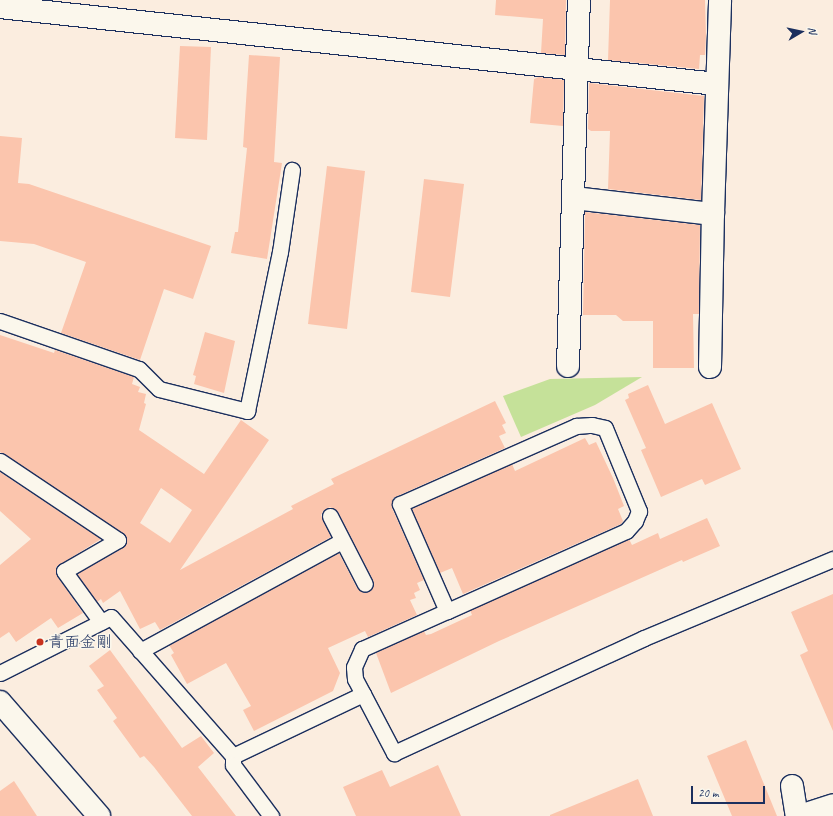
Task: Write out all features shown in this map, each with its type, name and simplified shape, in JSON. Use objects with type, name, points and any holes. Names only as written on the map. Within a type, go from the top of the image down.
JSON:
[{"type":"street","points":[[568,366],[579,0]]},
{"type":"street","points":[[710,368],[720,0]]},
{"type":"street","points":[[0,7],[717,84]]},
{"type":"street","points":[[574,198],[713,214]]},
{"type":"street","points":[[0,702],[99,816]]},
{"type":"street","points":[[792,786],[798,816],[833,805]]},
{"type":"lane","points":[[0,321],[139,369],[159,389],[247,411],[280,252],[292,170]]},
{"type":"lane","points":[[447,611],[400,504],[576,426],[592,425],[605,428],[638,511],[635,521],[626,531],[362,650],[354,667],[355,679],[394,753],[644,638],[833,559]]},
{"type":"lane","points":[[0,461],[118,540],[64,570],[101,622]]},
{"type":"lane","points":[[330,516],[365,584]]},
{"type":"lane","points":[[140,651],[342,541]]},
{"type":"lane","points":[[0,673],[111,617],[233,756],[233,765],[271,816]]},
{"type":"lane","points":[[233,756],[363,694]]},
{"type":"green space","points":[[642,377],[595,405],[521,437],[503,396],[550,379]]},
{"type":"building","points":[[496,0],[566,0],[565,55],[541,53],[543,19],[495,15]]},
{"type":"building","points":[[610,0],[705,0],[705,55],[700,55],[699,69],[608,60]]},
{"type":"building","points":[[180,46],[211,47],[207,140],[175,138]]},
{"type":"building","points":[[249,55],[280,57],[274,162],[282,163],[267,259],[231,253],[235,232],[238,232],[247,148],[243,147]]},
{"type":"building","points":[[539,77],[564,80],[563,126],[530,123],[534,79]]},
{"type":"building","points":[[589,83],[704,96],[701,200],[608,189],[610,131],[591,131],[588,129]]},
{"type":"building","points":[[0,136],[22,138],[18,183],[29,184],[211,246],[193,299],[164,289],[140,360],[61,333],[86,262],[34,244],[0,241]]},
{"type":"building","points":[[327,166],[365,171],[347,329],[308,324]]},
{"type":"building","points":[[424,179],[464,184],[450,297],[411,292]]},
{"type":"building","points":[[585,212],[700,225],[699,314],[693,314],[694,368],[653,368],[653,321],[623,321],[616,315],[583,315]]},
{"type":"building","points":[[205,332],[235,341],[224,393],[194,384],[196,376],[193,375]]},
{"type":"building","points":[[0,335],[54,353],[55,350],[134,377],[132,384],[140,387],[138,392],[146,394],[144,403],[146,404],[139,430],[204,474],[241,420],[269,440],[180,570],[293,509],[291,506],[334,484],[331,479],[495,401],[506,423],[502,425],[506,433],[499,436],[505,448],[393,498],[392,508],[424,580],[417,583],[420,590],[414,593],[416,598],[410,600],[417,615],[368,637],[365,631],[328,648],[340,673],[333,691],[254,731],[243,710],[251,706],[226,663],[187,684],[171,655],[174,653],[169,645],[339,553],[357,588],[364,593],[369,592],[374,585],[373,580],[338,512],[330,507],[323,511],[321,515],[331,537],[160,630],[155,622],[140,629],[120,591],[103,603],[101,599],[97,602],[77,574],[123,548],[127,541],[126,536],[0,452]],"holes":[[[161,488],[192,510],[170,543],[140,523]]]},
{"type":"building","points":[[648,385],[665,424],[712,403],[741,469],[705,485],[702,479],[661,497],[641,450],[646,448],[625,400],[629,398],[628,394]]},
{"type":"building","points":[[585,438],[589,445],[596,442],[613,478],[624,506],[618,509],[623,521],[621,524],[463,594],[452,568],[440,573],[412,509],[512,464],[515,471]]},
{"type":"building","points":[[0,472],[101,539],[56,567],[57,576],[83,613],[58,628],[51,618],[16,642],[9,632],[0,638],[0,565],[31,539],[0,511]]},
{"type":"building","points":[[707,518],[720,546],[683,562],[682,560],[499,641],[391,693],[376,653],[424,631],[426,635],[431,634],[472,615],[470,610],[629,539],[632,545],[658,533],[660,539]]},
{"type":"building","points":[[833,594],[833,731],[800,655],[808,651],[791,612]]},
{"type":"building","points":[[110,650],[182,748],[201,736],[214,753],[198,767],[236,816],[192,816],[154,767],[144,756],[140,758],[113,721],[117,718],[97,690],[104,686],[89,666]]},
{"type":"building","points":[[746,740],[777,816],[732,816],[707,756]]},
{"type":"building","points":[[438,765],[461,816],[356,816],[343,787],[382,770],[390,787]]},
{"type":"building","points":[[638,779],[653,816],[550,816],[550,815]]},
{"type":"building","points":[[14,781],[37,816],[0,816],[0,791]]},
{"type":"place","name":"青面金剛","points":[[40,642]]}]
